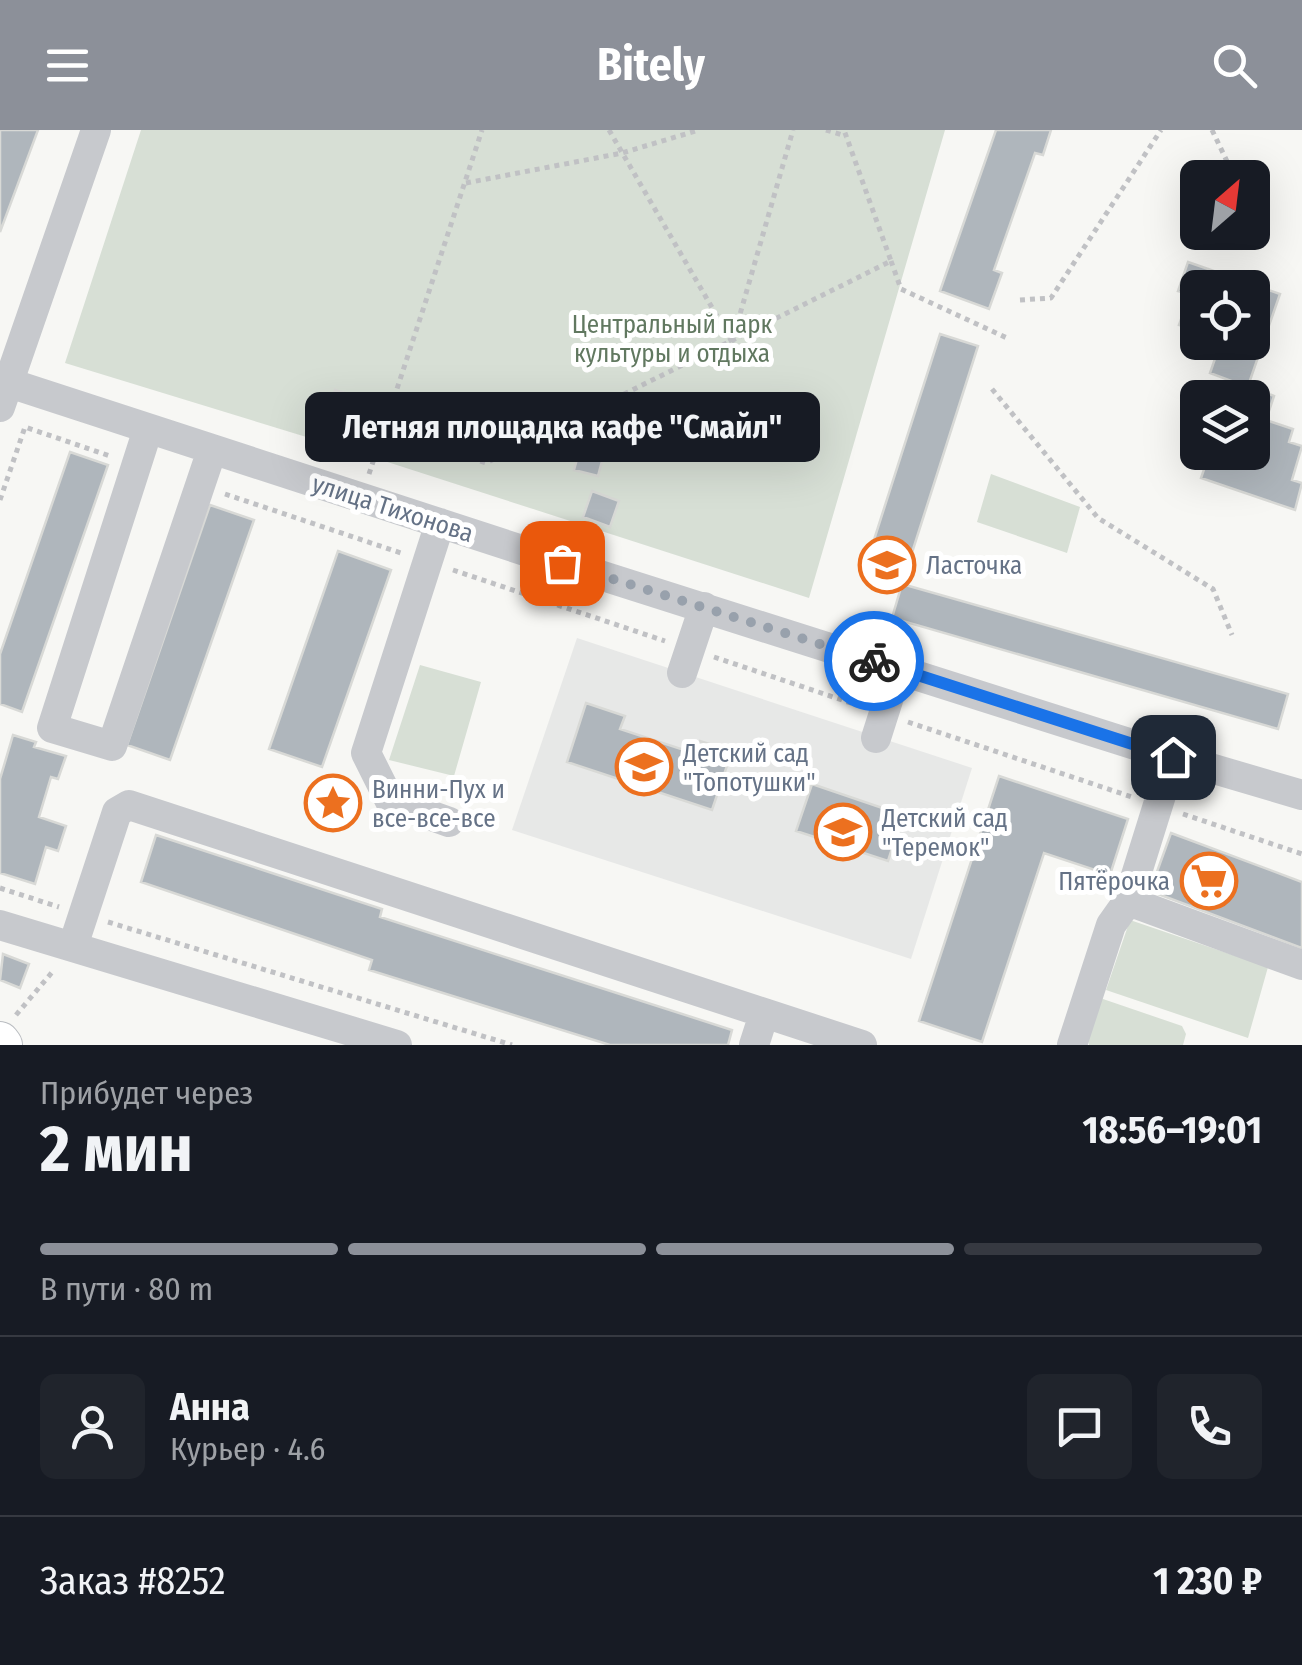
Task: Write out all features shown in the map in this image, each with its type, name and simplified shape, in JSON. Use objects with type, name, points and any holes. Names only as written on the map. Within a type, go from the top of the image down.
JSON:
[{"type":"street","points":[[3,390],[96,130]]},
{"type":"street","name":"улица Тихонова","points":[[3,390],[148,428],[704,608],[1302,795]]},
{"type":"street","points":[[148,428],[52,728],[112,746],[212,450]]},
{"type":"street","points":[[440,523],[366,753],[390,801],[449,822]]},
{"type":"street","points":[[682,673],[704,608]]},
{"type":"street","points":[[876,738],[898,669]]},
{"type":"street","points":[[1072,1045],[1111,925],[1128,901],[1173,757]]},
{"type":"street","points":[[73,946],[117,812],[129,805],[862,1045]]},
{"type":"street","points":[[1128,901],[1302,965]]},
{"type":"street","points":[[0,925],[397,1045]]},
{"type":"street","points":[[754,1045],[764,1014]]},
{"type":"path","points":[[375,458],[482,130]]},
{"type":"path","points":[[609,130],[732,342]]},
{"type":"path","points":[[466,183],[622,153],[698,130]]},
{"type":"path","points":[[732,342],[793,130]]},
{"type":"path","points":[[826,130],[845,133],[901,289],[1008,338]]},
{"type":"path","points":[[1020,300],[1051,298],[1161,130]]},
{"type":"path","points":[[1212,130],[1226,160]]},
{"type":"path","points":[[385,430],[486,463],[891,262]]},
{"type":"path","points":[[992,388],[1098,518],[1213,590],[1232,635]]},
{"type":"path","points":[[0,500],[25,427]]},
{"type":"path","points":[[1,891],[512,1045]]},
{"type":"path","points":[[5,1035],[73,946]]},
{"type":"shaded area","points":[[577,638],[972,768],[911,959],[512,830]]},
{"type":"green space","name":"Центральный парк культуры и отдыха","points":[[141,130],[945,130],[809,598],[65,363]]},
{"type":"green space","points":[[991,474],[1080,507],[1067,553],[977,522]]},
{"type":"green space","points":[[420,665],[481,682],[454,776],[389,760]]},
{"type":"green space","points":[[1130,920],[1268,967],[1248,1038],[1106,990]]},
{"type":"green space","points":[[1103,999],[1182,1026],[1186,1034],[1183,1045],[1089,1045],[1086,1033],[1096,1002]]},
{"type":"building","points":[[0,130],[38,130],[0,232]]},
{"type":"building","points":[[996,130],[1051,130],[1043,155],[1035,153],[994,270],[1002,273],[989,309],[940,291]]},
{"type":"building","points":[[1188,262],[1211,270],[1185,270]]},
{"type":"building","points":[[1270,291],[1280,294],[1270,323]]},
{"type":"building","points":[[940,334],[978,346],[902,584],[864,571]]},
{"type":"building","points":[[1215,360],[1257,360],[1250,380],[1229,380],[1210,373]]},
{"type":"building","points":[[335,390],[355,396],[345,428],[325,421]]},
{"type":"building","points":[[1270,421],[1293,429],[1289,442],[1302,446],[1292,480],[1302,483],[1295,510],[1201,478],[1204,470],[1270,470]]},
{"type":"building","points":[[582,441],[606,446],[598,476],[574,470]]},
{"type":"building","points":[[70,452],[108,465],[22,712],[0,704],[0,654]]},
{"type":"building","points":[[592,491],[619,501],[610,527],[583,517]]},
{"type":"building","points":[[210,505],[254,520],[170,760],[127,745]]},
{"type":"building","name":"Ласточка","points":[[872,547],[910,559],[902,584],[864,571]]},
{"type":"building","points":[[338,551],[391,570],[322,767],[269,749]]},
{"type":"building","points":[[902,584],[1288,694],[1278,729],[892,618]]},
{"type":"building","points":[[586,703],[625,716],[620,729],[696,754],[700,741],[732,751],[712,810],[567,762]]},
{"type":"building","points":[[13,735],[36,742],[34,747],[66,756],[58,779],[51,777],[39,817],[66,826],[58,851],[46,847],[35,884],[0,873],[0,779]]},
{"type":"building","points":[[999,776],[1128,819],[1110,875],[1044,853],[982,1042],[919,1021]]},
{"type":"building","points":[[812,784],[903,815],[888,861],[796,831]]},
{"type":"building","points":[[1171,833],[1302,882],[1302,948],[1150,891]]},
{"type":"building","points":[[156,835],[382,909],[380,917],[732,1030],[728,1045],[610,1045],[369,970],[372,960],[141,882]]},
{"type":"building","points":[[3,954],[29,964],[20,988],[0,980]]},
{"type":"way so far","points":[[562,563],[874,661]]},
{"type":"place","name":"Летняя площадка кафе \"Смайл\"","points":[[562,563]]},
{"type":"place","name":"Ласточка","points":[[887,565]]},
{"type":"place","name":"Детский сад \"Топотушки\"","points":[[644,767]]},
{"type":"place","name":"Винни-Пух и все-все-все","points":[[333,803]]},
{"type":"place","name":"Детский сад \"Теремок\"","points":[[843,832]]},
{"type":"place","name":"Пятёрочка","points":[[1209,881]]},
{"type":"route","points":[[874,661],[1173,757]]}]
